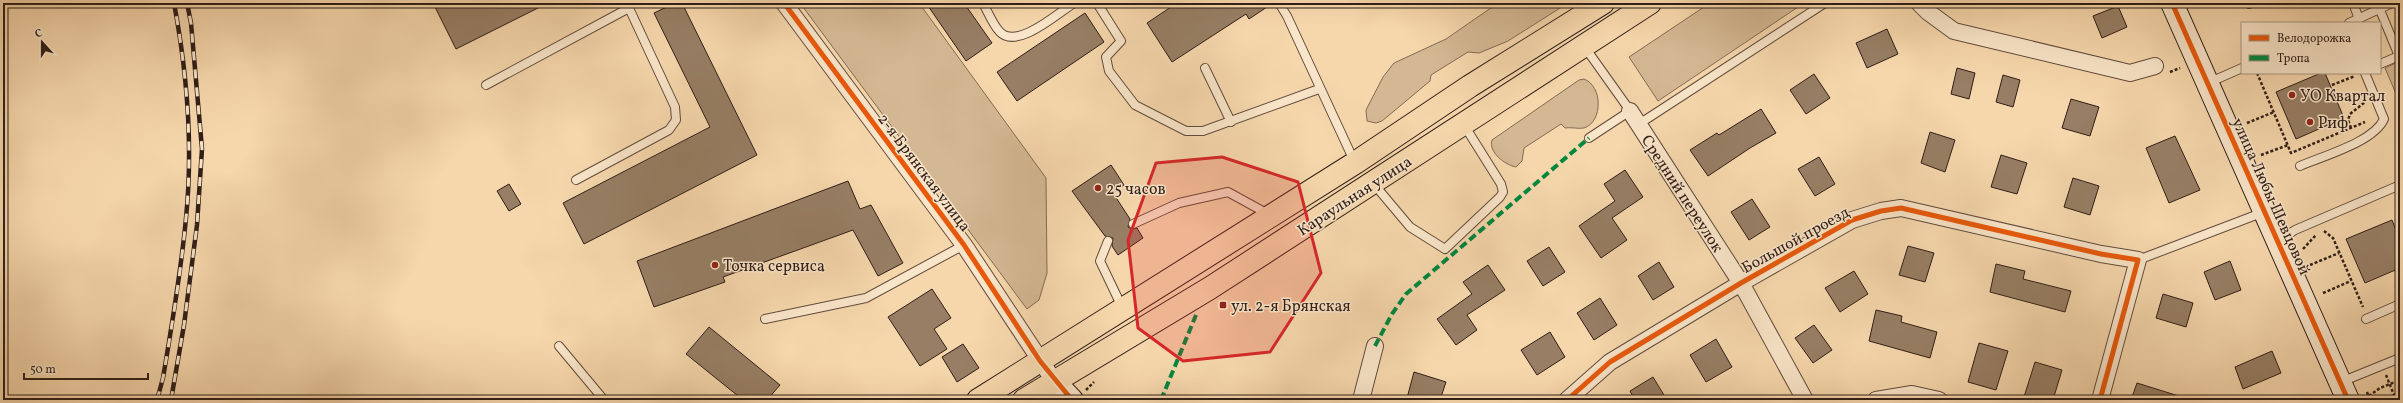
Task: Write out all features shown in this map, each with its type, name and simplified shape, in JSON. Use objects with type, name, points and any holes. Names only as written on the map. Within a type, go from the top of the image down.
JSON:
[{"type":"main road","name":"Караульная улица","points":[[1040,361],[1355,163],[1470,86],[1603,3]]},
{"type":"main road","name":"Караульная улица","points":[[1054,381],[1210,288],[1650,3]]},
{"type":"main road","points":[[978,400],[1040,361]]},
{"type":"main road","points":[[1024,400],[1054,381]]},
{"type":"street","name":"2-я Брянская улица","points":[[784,3],[964,245],[1054,381]]},
{"type":"street","points":[[1919,3],[1928,12],[1954,31],[2130,73],[2162,70]]},
{"type":"street","name":"улица Любы Шевцовой","points":[[2172,3],[2279,242],[2353,393]]},
{"type":"street","name":"Средний переулок","points":[[1635,118],[1741,283],[1805,400]]},
{"type":"street","name":"Большой проезд","points":[[1567,400],[1610,362],[1741,283],[1852,220],[1882,211],[1901,208],[2101,254],[2138,260]]},
{"type":"street","points":[[2100,400],[2138,260]]},
{"type":"street","points":[[1361,400],[1375,346]]},
{"type":"street","points":[[1054,381],[1072,400]]},
{"type":"street","points":[[1876,400],[1912,394],[1939,400]]},
{"type":"lane","points":[[982,3],[1000,33],[1011,39],[1022,37],[1074,3]]},
{"type":"lane","points":[[1097,3],[1121,41],[1106,57],[1109,71],[1135,104],[1186,131],[1203,131],[1319,89]]},
{"type":"lane","points":[[1279,3],[1287,16],[1319,89],[1355,163]]},
{"type":"lane","points":[[1589,138],[1635,118],[1825,3]]},
{"type":"lane","points":[[2353,3],[2359,18]]},
{"type":"lane","points":[[2351,22],[2380,10],[2392,3]]},
{"type":"lane","points":[[486,85],[631,5],[675,107],[676,120],[669,130],[576,180]]},
{"type":"lane","points":[[2380,10],[2400,56],[2381,64]]},
{"type":"lane","points":[[1584,46],[1635,118]]},
{"type":"lane","points":[[1205,68],[1231,122]]},
{"type":"lane","points":[[2208,83],[2241,68]]},
{"type":"lane","points":[[2300,166],[2369,137],[2381,126],[2384,119],[2365,74]]},
{"type":"lane","points":[[1373,183],[1410,227],[1445,249],[1500,197],[1503,192],[1501,184],[1464,124]]},
{"type":"lane","points":[[2279,242],[2295,230],[2400,185]]},
{"type":"lane","points":[[1133,224],[1179,203],[1228,192],[1270,216]]},
{"type":"lane","points":[[2138,260],[2265,211]]},
{"type":"lane","points":[[1108,241],[1100,261],[1123,310]]},
{"type":"lane","points":[[765,319],[866,298],[964,245]]},
{"type":"lane","points":[[2367,319],[2400,304]]},
{"type":"lane","points":[[559,346],[604,400]]},
{"type":"lane","points":[[2353,393],[2382,366],[2400,358]]},
{"type":"path","points":[[2162,70],[2181,68]]},
{"type":"path","points":[[2257,74],[2291,153],[2382,114]]},
{"type":"path","points":[[2332,85],[2359,74]]},
{"type":"path","points":[[2351,128],[2348,120],[2350,114],[2374,95]]},
{"type":"path","points":[[2247,123],[2274,112]]},
{"type":"path","points":[[2261,155],[2288,145]]},
{"type":"path","points":[[2322,229],[2333,238],[2367,319]]},
{"type":"path","points":[[2310,265],[2339,253]]},
{"type":"path","points":[[2395,270],[2400,277]]},
{"type":"path","points":[[2323,293],[2352,281]]},
{"type":"path","points":[[2382,366],[2396,400]]},
{"type":"path","points":[[2353,393],[2400,380]]},
{"type":"highlighted area","points":[[1222,157],[1298,182],[1321,273],[1270,352],[1183,361],[1138,328],[1128,240],[1156,163]]},
{"type":"shaded area","points":[[800,3],[919,3],[1046,178],[1047,273],[1039,300],[1027,309]]},
{"type":"shaded area","points":[[1498,3],[1568,3],[1508,41],[1479,53],[1468,52],[1431,75],[1430,81],[1382,121],[1376,123],[1367,121],[1366,110],[1383,77],[1394,63],[1446,39]]},
{"type":"shaded area","points":[[1710,3],[1804,3],[1658,101],[1629,57]]},
{"type":"shaded area","points":[[2400,61],[2400,103],[2385,68]]},
{"type":"shaded area","points":[[1584,79],[1595,89],[1597,96],[1597,112],[1595,119],[1590,124],[1584,128],[1565,128],[1561,124],[1524,148],[1522,161],[1516,167],[1507,164],[1498,157],[1491,145],[1492,140],[1579,80]]},
{"type":"building","points":[[444,3],[548,3],[456,49],[435,7]]},
{"type":"building","points":[[675,3],[682,3],[757,155],[584,244],[563,203],[710,127],[654,13]]},
{"type":"building","points":[[926,3],[964,3],[992,43],[966,61]]},
{"type":"building","points":[[1177,3],[1273,3],[1249,19],[1246,14],[1172,62],[1147,23]]},
{"type":"building","points":[[2118,6],[2127,27],[2102,38],[2093,16]]},
{"type":"building","points":[[1085,13],[1104,42],[1017,101],[997,72]]},
{"type":"building","points":[[1887,29],[1898,54],[1867,68],[1856,43]]},
{"type":"building","points":[[1957,68],[1975,73],[1969,99],[1951,94]]},
{"type":"building","points":[[1814,74],[1830,98],[1806,114],[1790,90]]},
{"type":"building","points":[[2319,74],[2325,74],[2344,118],[2296,139],[2276,92]]},
{"type":"building","points":[[2003,75],[2020,80],[2013,107],[1996,102]]},
{"type":"building","points":[[2071,99],[2099,107],[2090,136],[2062,128]]},
{"type":"building","points":[[1761,109],[1776,133],[1750,148],[1708,176],[1690,150],[1717,133],[1719,135]]},
{"type":"building","points":[[1930,132],[1955,140],[1945,172],[1921,163]]},
{"type":"building","points":[[2175,136],[2200,190],[2169,203],[2146,148]]},
{"type":"building","points":[[2001,155],[2027,163],[2017,194],[1991,187]]},
{"type":"building","points":[[1819,157],[1835,184],[1815,196],[1798,169]]},
{"type":"building","points":[[1111,165],[1124,185],[1113,193],[1130,219],[1128,227],[1132,229],[1137,228],[1143,238],[1118,255],[1112,246],[1113,238],[1105,236],[1072,191]]},
{"type":"building","points":[[1625,170],[1643,197],[1612,218],[1627,240],[1601,258],[1579,226],[1615,201],[1604,184]]},
{"type":"building","points":[[2073,178],[2099,186],[2090,215],[2064,207]]},
{"type":"building","points":[[848,181],[860,209],[871,205],[903,263],[878,276],[853,230],[723,277],[725,282],[654,307],[637,261]]},
{"type":"building","points":[[509,184],[521,204],[509,211],[497,191]]},
{"type":"building","points":[[1752,199],[1770,227],[1749,240],[1731,212]]},
{"type":"building","points":[[2392,220],[2400,240],[2400,268],[2365,283],[2346,239]]},
{"type":"building","points":[[1908,246],[1934,253],[1925,282],[1899,275]]},
{"type":"building","points":[[1549,247],[1565,272],[1543,286],[1527,261]]},
{"type":"building","points":[[2230,261],[2241,290],[2215,300],[2204,272]]},
{"type":"building","points":[[1659,262],[1674,287],[1653,300],[1638,276]]},
{"type":"building","points":[[1996,264],[2025,271],[2023,279],[2071,291],[2065,312],[1990,292]]},
{"type":"building","points":[[1488,265],[1505,290],[1467,315],[1477,330],[1456,345],[1437,319],[1472,294],[1463,282]]},
{"type":"building","points":[[1854,271],[1868,294],[1840,312],[1825,288]]},
{"type":"building","points":[[932,289],[951,318],[934,329],[947,349],[920,366],[888,317]]},
{"type":"building","points":[[2163,294],[2193,303],[2186,327],[2156,318]]},
{"type":"building","points":[[1600,298],[1617,325],[1594,340],[1577,313]]},
{"type":"building","points":[[1876,310],[1902,316],[1901,322],[1937,332],[1930,358],[1869,341]]},
{"type":"building","points":[[1814,325],[1832,350],[1813,363],[1795,338]]},
{"type":"building","points":[[709,327],[780,385],[767,400],[743,400],[686,354]]},
{"type":"building","points":[[1550,332],[1565,357],[1537,375],[1521,350]]},
{"type":"building","points":[[1716,339],[1732,367],[1706,382],[1690,355]]},
{"type":"building","points":[[1979,343],[2008,351],[1996,390],[1968,382]]},
{"type":"building","points":[[963,344],[979,368],[957,382],[942,357]]},
{"type":"building","points":[[2272,351],[2281,373],[2243,389],[2235,367]]},
{"type":"building","points":[[2035,362],[2062,370],[2053,400],[2023,400]]},
{"type":"building","points":[[1414,372],[1446,382],[1440,400],[1414,400],[1407,398]]},
{"type":"building","points":[[1653,377],[1667,400],[1635,400],[1630,391]]},
{"type":"building","points":[[2137,383],[2182,397],[2181,400],[2131,400]]},
{"type":"railway","points":[[157,400],[163,378],[176,298],[184,238],[188,191],[188,110],[179,29],[174,3]]},
{"type":"railway","points":[[171,400],[184,325],[197,225],[202,149],[191,23],[187,3]]},
{"type":"marked path","points":[[1375,346],[1392,314],[1406,294],[1589,138]]},
{"type":"marked path","points":[[1161,400],[1196,315]]},
{"type":"cycle path","points":[[784,3],[964,245],[1040,361],[1072,400]]},
{"type":"cycle path","points":[[2172,3],[2348,400]]},
{"type":"cycle path","points":[[1567,400],[1610,362],[1741,283],[1852,220],[1881,211],[1901,208],[2101,254],[2138,260],[2100,400]]},
{"type":"place","name":"УО Квартал","points":[[2292,95]]},
{"type":"place","name":"Риф","points":[[2310,122]]},
{"type":"place","name":"25 часов","points":[[1098,188]]},
{"type":"place","name":"Точка сервиса","points":[[715,265]]},
{"type":"place","name":"ул. 2-я Брянская","points":[[1223,305]]}]
